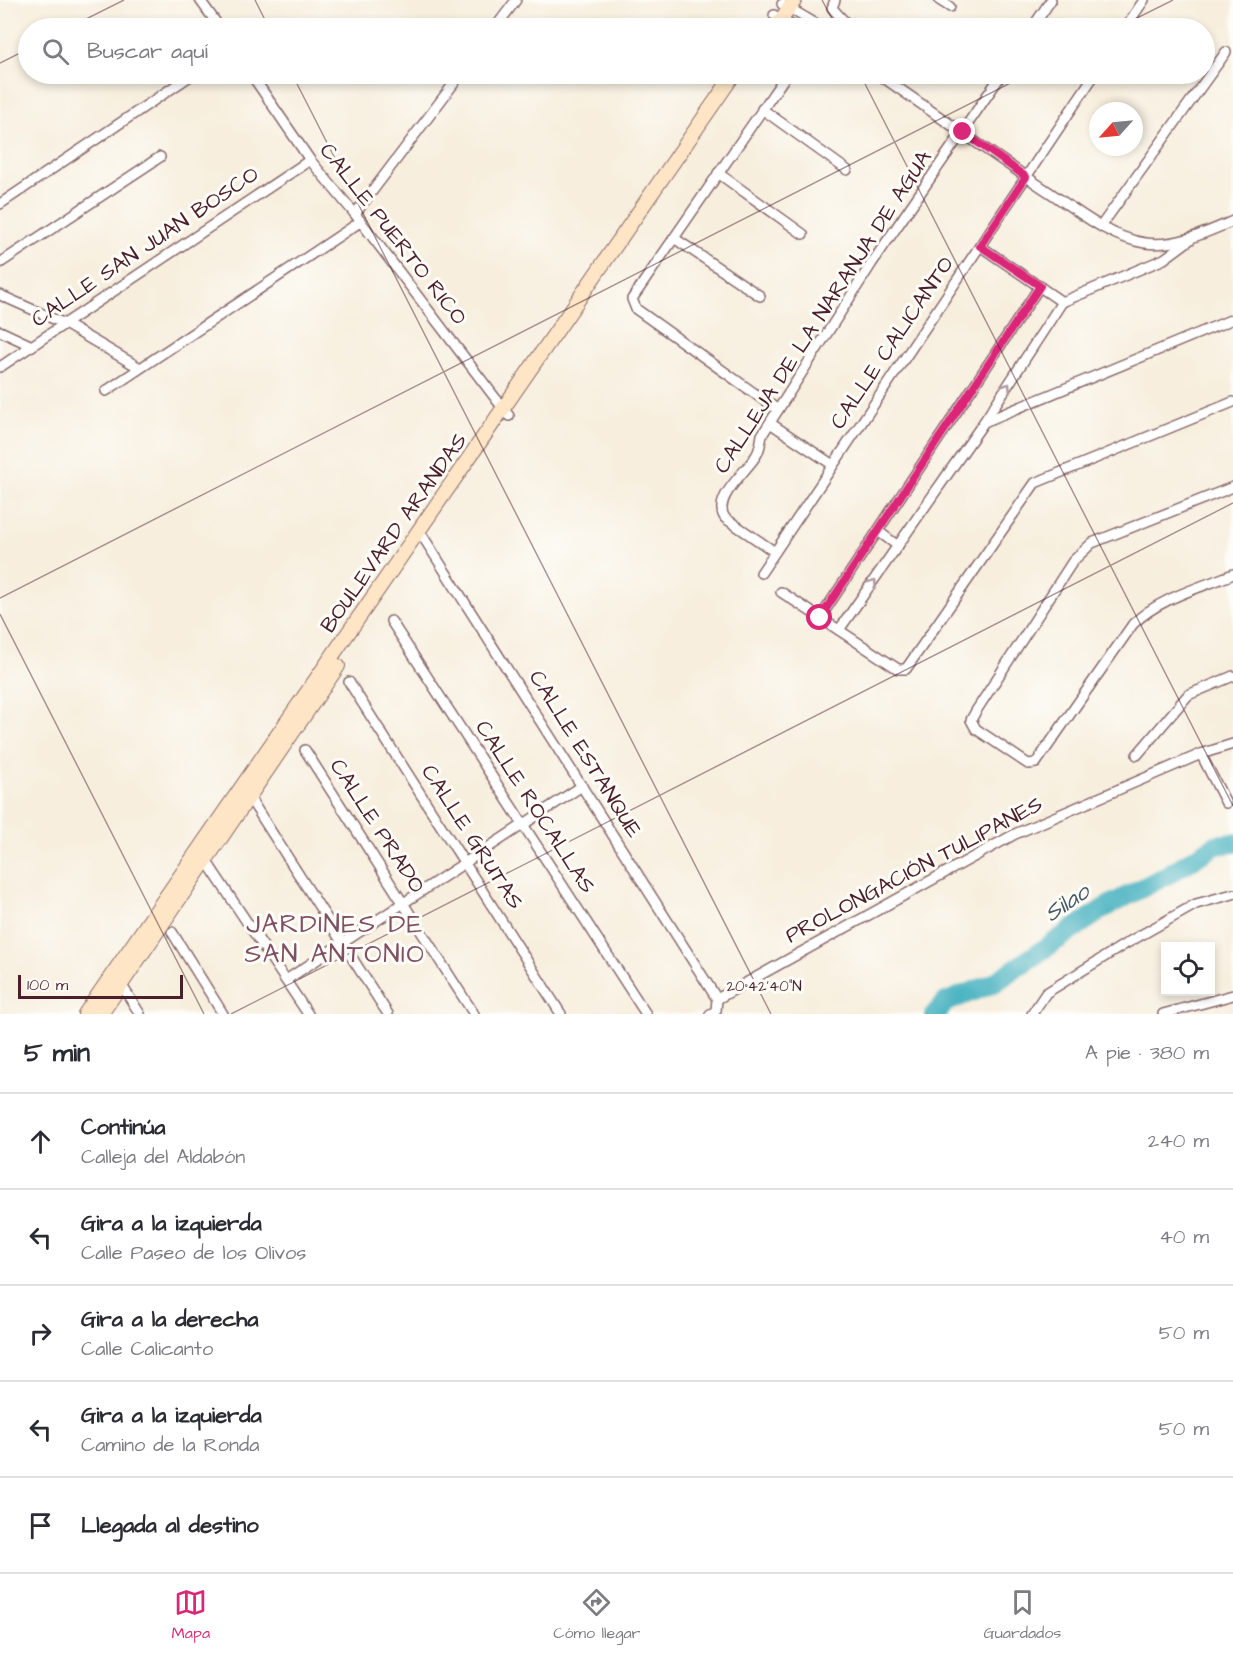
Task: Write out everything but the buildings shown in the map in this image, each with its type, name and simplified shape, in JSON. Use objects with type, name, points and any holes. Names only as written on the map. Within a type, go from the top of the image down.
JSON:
[{"type":"main road","name":"BOULEVARD ARANDAS","points":[[101,1014],[118,978],[506,413],[727,84]]},
{"type":"main road","name":"BOULEVARD ARANDAS","points":[[506,413],[737,84]]},
{"type":"main road","name":"BOULEVARD ARANDAS","points":[[85,1014],[118,978],[206,859],[246,793]]},
{"type":"street","points":[[200,0],[213,18]]},
{"type":"street","points":[[502,18],[516,0]]},
{"type":"street","points":[[835,0],[832,8],[841,18]]},
{"type":"street","points":[[939,0],[950,7]]},
{"type":"street","points":[[1039,18],[1051,0]]},
{"type":"street","points":[[1132,18],[1144,0]]},
{"type":"street","points":[[783,11],[799,18]]},
{"type":"street","points":[[1215,67],[1226,52]]},
{"type":"street","points":[[0,204],[178,84]]},
{"type":"street","name":"CALLE PUERTO RICO","points":[[258,84],[310,160],[358,218],[506,413]]},
{"type":"street","points":[[106,391],[358,218],[454,84]]},
{"type":"street","points":[[778,410],[636,309],[632,299],[780,84]]},
{"type":"street","points":[[893,84],[1101,226],[1145,243],[1164,243],[1192,238],[1233,221]]},
{"type":"street","name":"CALLEJA DE LA NARANJA DE AGUA","points":[[775,552],[725,518],[721,513],[722,502],[758,453],[762,435],[872,263],[995,84]]},
{"type":"street","name":"CALLE CALICANTO","points":[[761,573],[1088,84]]},
{"type":"street","points":[[1101,226],[1203,84]]},
{"type":"street","points":[[762,109],[847,170]]},
{"type":"street","points":[[0,263],[159,158]]},
{"type":"street","name":"CALLE SAN JUAN BOSCO","points":[[0,367],[310,160]]},
{"type":"street","points":[[718,173],[803,234]]},
{"type":"street","points":[[674,238],[760,296]]},
{"type":"street","points":[[839,630],[984,422],[1062,302],[1164,259],[1192,238]]},
{"type":"street","points":[[980,246],[1062,302]]},
{"type":"street","points":[[820,618],[1040,286]]},
{"type":"street","points":[[0,295],[65,324],[140,368]]},
{"type":"street","points":[[984,422],[1233,319]]},
{"type":"street","points":[[0,331],[32,346]]},
{"type":"street","points":[[781,592],[898,669],[906,669],[1035,483],[1233,402]]},
{"type":"street","points":[[770,423],[833,465]]},
{"type":"street","points":[[1233,487],[1092,543],[1073,561],[971,720],[976,729],[1028,764],[1036,763],[1133,624],[1166,601],[1233,574]]},
{"type":"street","points":[[878,531],[898,546]]},
{"type":"street","name":"CALLE ESTANQUE","points":[[422,536],[717,999]]},
{"type":"street","name":"CALLE ROCALLAS","points":[[391,621],[646,1014]]},
{"type":"street","points":[[1137,755],[1188,695],[1233,676]]},
{"type":"street","name":"CALLE GRUTAS","points":[[349,682],[561,1014]]},
{"type":"street","name":"PROLONGACIÓN TULIPANES","points":[[717,999],[1015,834],[1201,754],[1233,744]]},
{"type":"street","name":"CALLE PRADO","points":[[305,750],[474,1014]]},
{"type":"street","points":[[1201,754],[1226,803]]},
{"type":"street","points":[[286,980],[582,786]]},
{"type":"street","points":[[246,793],[388,1014]]},
{"type":"street","points":[[206,859],[308,1014]]},
{"type":"street","points":[[1032,1014],[1046,993],[1127,943],[1196,904],[1233,894]]},
{"type":"street","points":[[172,932],[224,1014]]},
{"type":"street","points":[[118,978],[140,1014]]},
{"type":"street","points":[[1163,1014],[1233,995]]},
{"type":"street","points":[[710,1014],[716,1011],[717,999]]},
{"type":"waterway","name":"Silao","points":[[935,1014],[946,1002],[994,983],[1106,907],[1169,874],[1216,845],[1233,843]]},
{"type":"district","name":"JARDINES DE SAN ANTONIO","points":[[335,939]]},
{"type":"route","points":[[820,618],[1040,286],[980,246],[1026,177],[963,132]]}]
